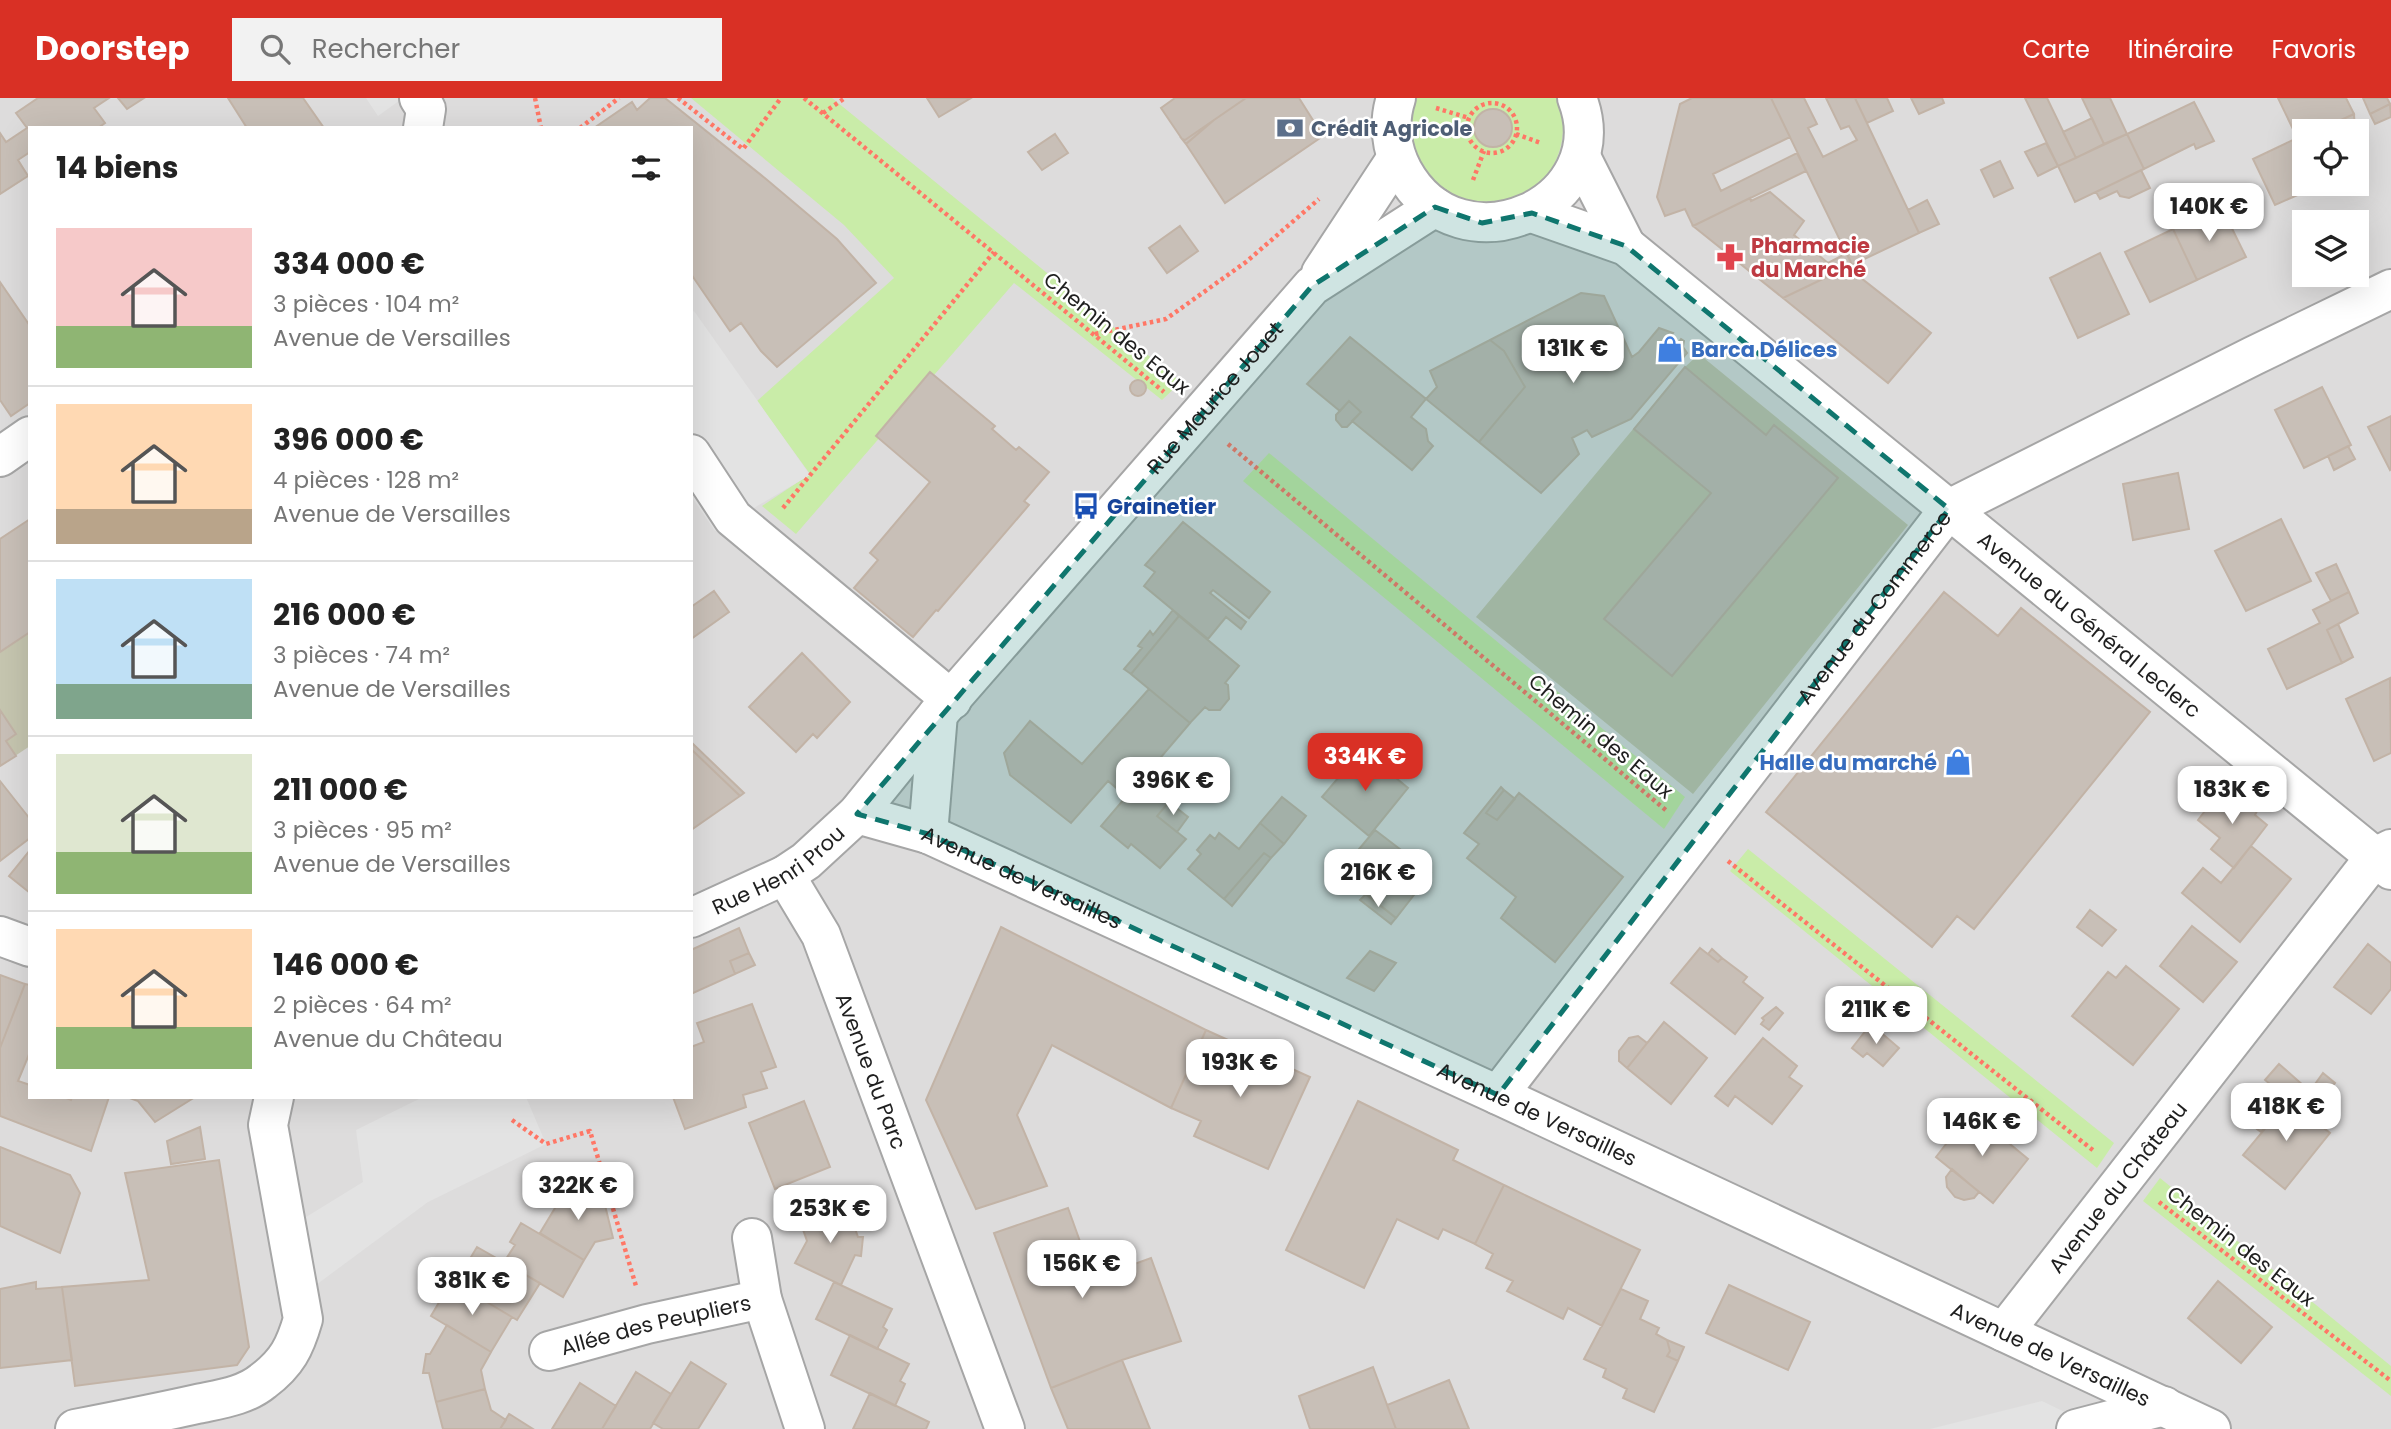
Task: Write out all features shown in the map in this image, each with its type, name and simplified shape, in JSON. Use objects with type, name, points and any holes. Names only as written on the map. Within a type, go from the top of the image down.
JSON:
[{"type":"street","points":[[419,98],[426,109],[424,126]]},
{"type":"street","points":[[1411,102],[1393,107],[1391,133],[1396,159],[1412,186],[1435,207],[1457,219],[1482,223],[1508,221],[1532,213],[1552,199],[1581,157],[1588,102]]},
{"type":"street","points":[[1581,157],[1626,246]]},
{"type":"street","points":[[1312,286],[1396,159]]},
{"type":"street","name":"Rue Maurice Jouet","points":[[858,814],[945,707],[1312,286],[1435,207]]},
{"type":"street","points":[[1532,213],[1626,246]]},
{"type":"street","name":"Avenue du Général Leclerc","points":[[1626,246],[2386,859]]},
{"type":"street","name":"Avenue du Commerce","points":[[1498,1095],[1949,509],[2253,355],[2391,289]]},
{"type":"street","points":[[0,457],[28,437]]},
{"type":"street","points":[[693,457],[733,518],[945,707],[928,834]]},
{"type":"street","name":"Avenue de Versailles","points":[[858,814],[928,834],[1498,1095],[2211,1429]]},
{"type":"street","name":"Rue Henri Prou","points":[[693,917],[785,875],[806,861],[858,814]]},
{"type":"street","name":"Avenue du Château","points":[[2004,1332],[2125,1176],[2386,859]]},
{"type":"street","name":"Avenue du Parc","points":[[785,875],[821,935],[1006,1429]]},
{"type":"street","points":[[0,936],[28,946]]},
{"type":"street","points":[[75,1429],[245,1392],[279,1367],[295,1347],[303,1319],[268,1125],[274,1099]]},
{"type":"street","points":[[752,1238],[762,1299],[805,1429]]},
{"type":"street","name":"Allée des Peupliers","points":[[549,1351],[647,1324],[762,1299]]},
{"type":"street","points":[[2076,1429],[2164,1406]]},
{"type":"path","points":[[536,98],[541,126]]},
{"type":"path","points":[[583,126],[619,98]]},
{"type":"path","points":[[678,98],[743,149],[781,98]]},
{"type":"path","name":"Chemin des Eaux","points":[[804,98],[1197,419],[1696,836],[2125,1176],[2391,1381]]},
{"type":"path","points":[[823,113],[845,98]]},
{"type":"path","points":[[1499,104],[1501,98]]},
{"type":"path","points":[[1411,102],[1469,118]]},
{"type":"path","points":[[1488,103],[1499,104],[1510,111],[1514,118],[1516,134],[1507,147],[1500,151],[1484,151],[1476,147],[1468,134],[1469,118],[1480,106],[1488,103]]},
{"type":"path","points":[[1472,183],[1484,151]]},
{"type":"path","points":[[1094,334],[1166,319],[1246,262],[1317,200],[1328,196]]},
{"type":"path","points":[[778,514],[994,252]]},
{"type":"path","points":[[512,1120],[546,1144],[590,1131],[647,1324]]},
{"type":"highlighted area","points":[[1435,207],[1482,223],[1532,213],[1626,246],[1949,509],[1498,1095],[928,834],[857,814],[1312,286]]},
{"type":"shaded area","points":[[0,98],[2391,98],[2391,1429],[0,1429]]},
{"type":"shaded area","points":[[366,98],[403,98],[378,116]]},
{"type":"shaded area","points":[[693,312],[810,475],[715,531],[693,499]]},
{"type":"shaded area","points":[[1699,354],[1908,525],[1693,794],[1476,617],[1685,367]]},
{"type":"shaded area","points":[[28,520],[28,747],[0,766],[0,539]]},
{"type":"shaded area","points":[[419,1099],[527,1099],[546,1144],[428,1202],[293,1302],[285,1230],[363,1182],[356,1130]]},
{"type":"shaded area","points":[[2042,1401],[2100,1429],[1930,1429]]},
{"type":"green space","points":[[691,98],[832,98],[1181,382],[1162,400],[1014,283],[796,534],[762,506],[810,474],[757,401],[894,278],[844,225]]},
{"type":"green space","points":[[1417,98],[1558,98],[1563,127],[1559,153],[1547,175],[1529,191],[1508,201],[1483,204],[1458,198],[1434,182],[1416,155],[1411,127]]},
{"type":"green space","points":[[1269,453],[1685,797],[1664,829],[1243,481]]},
{"type":"green space","points":[[1748,849],[2114,1143],[2097,1168],[1730,871]]},
{"type":"green space","points":[[2160,1178],[2391,1366],[2391,1396],[2143,1201]]},
{"type":"building","points":[[38,98],[109,98],[94,108],[105,123],[101,126],[28,126],[28,153],[18,160],[28,176],[0,194],[0,133],[6,142],[27,128],[16,113]]},
{"type":"building","points":[[118,98],[144,98],[127,109]]},
{"type":"building","points":[[228,98],[303,98],[323,126],[246,126]]},
{"type":"building","points":[[650,98],[665,98],[837,239],[876,283],[777,367],[761,351],[741,323],[730,331],[693,277],[693,126],[597,126],[632,102],[637,110]]},
{"type":"building","points":[[927,98],[971,98],[939,117]]},
{"type":"building","points":[[1175,98],[1246,98],[1185,140],[1161,108]]},
{"type":"building","points":[[1246,98],[1299,98],[1323,136],[1225,203],[1186,144]]},
{"type":"building","points":[[1692,98],[1771,98],[1790,137],[1713,174],[1721,191],[1797,153],[1806,171],[1693,226],[1685,209],[1665,216],[1657,197],[1680,104]]},
{"type":"building","points":[[1771,98],[1804,98],[1817,124],[1808,128],[1823,157],[1857,140],[1849,126],[1841,129],[1826,98],[1855,98],[1919,233],[1852,265]]},
{"type":"building","points":[[1855,98],[1887,98],[1893,111],[1867,123]]},
{"type":"building","points":[[1911,98],[1942,98],[1944,103],[1919,114]]},
{"type":"building","points":[[2025,98],[2047,98],[2076,158],[2058,166]]},
{"type":"building","points":[[2082,98],[2110,98],[2127,134],[2104,144]]},
{"type":"building","points":[[2278,98],[2346,98],[2354,114],[2343,119],[2292,119],[2292,127]]},
{"type":"building","points":[[2363,98],[2387,98],[2390,104],[2370,114]]},
{"type":"building","points":[[2194,102],[2214,141],[2196,149],[2194,144],[2144,169],[2127,134]]},
{"type":"building","points":[[2390,104],[2391,117],[2375,124],[2370,114]]},
{"type":"building","points":[[1493,109],[1506,115],[1512,128],[1506,141],[1493,147],[1480,141],[1474,128],[1480,115]]},
{"type":"building","points":[[2092,118],[2104,144],[2076,158],[2063,132]]},
{"type":"building","points":[[1214,120],[1186,144],[1182,139],[1185,140]]},
{"type":"building","points":[[1055,134],[1068,153],[1042,170],[1028,152]]},
{"type":"building","points":[[2127,134],[2144,169],[2075,202],[2058,166]]},
{"type":"building","points":[[2292,140],[2292,196],[2295,196],[2275,205],[2253,159]]},
{"type":"building","points":[[2046,143],[2058,166],[2038,176],[2025,152]]},
{"type":"building","points":[[2000,161],[2013,188],[1994,197],[1981,170]]},
{"type":"building","points":[[2141,170],[2150,188],[2129,198],[2120,196],[2117,191],[2100,199],[2096,192]]},
{"type":"building","points":[[1770,192],[1804,221],[1794,235],[1828,263],[1847,253],[1852,265],[1783,298],[1693,226],[1750,198],[1751,201]]},
{"type":"building","points":[[1927,200],[1939,224],[1919,233],[1908,210]]},
{"type":"building","points":[[2221,206],[2246,257],[2197,280],[2173,229]]},
{"type":"building","points":[[1180,226],[1198,251],[1167,273],[1149,248]]},
{"type":"building","points":[[2173,229],[2197,280],[2150,302],[2125,252]]},
{"type":"building","points":[[2100,253],[2129,314],[2078,338],[2050,278]]},
{"type":"building","points":[[1852,265],[1856,274],[1931,333],[1888,383],[1783,298]]},
{"type":"building","points":[[0,282],[28,323],[28,404],[11,416],[0,400]]},
{"type":"building","points":[[1581,293],[1604,296],[1632,357],[1659,328],[1673,333],[1670,337],[1678,343],[1681,339],[1684,341],[1683,347],[1687,353],[1631,419],[1592,437],[1587,430],[1572,438],[1579,454],[1541,493],[1479,442],[1525,387],[1504,351],[1490,340]]},
{"type":"building","points":[[1350,337],[1426,399],[1411,417],[1426,429],[1428,441],[1433,446],[1412,470],[1352,421],[1361,412],[1349,401],[1340,411],[1307,384]]},
{"type":"building","points":[[1490,340],[1504,351],[1525,387],[1479,442],[1426,399],[1437,387],[1430,371]]},
{"type":"building","points":[[1685,367],[1766,435],[1774,425],[1838,478],[1672,676],[1604,619],[1711,493],[1634,429]]},
{"type":"building","points":[[930,372],[995,426],[992,429],[1016,450],[1019,447],[1049,472],[1024,501],[1029,505],[913,637],[854,588],[878,560],[870,553],[930,482],[876,436]]},
{"type":"building","points":[[1135,380],[1141,380],[1146,388],[1144,394],[1135,396],[1130,391],[1130,385]]},
{"type":"building","points":[[2322,387],[2351,445],[2304,468],[2275,410]]},
{"type":"building","points":[[1349,401],[1361,412],[1347,427],[1342,427],[1336,420],[1336,415]]},
{"type":"building","points":[[2391,416],[2391,469],[2390,470],[2368,427]]},
{"type":"building","points":[[2348,446],[2355,459],[2334,470],[2328,456]]},
{"type":"building","points":[[2178,473],[2189,529],[2133,540],[2123,484]]},
{"type":"building","points":[[2281,519],[2311,581],[2246,611],[2215,551]]},
{"type":"building","points":[[28,520],[28,633],[0,652],[0,539]]},
{"type":"building","points":[[1183,522],[1270,592],[1249,618],[1213,590],[1210,593],[1246,622],[1241,629],[1226,617],[1208,639],[1144,586],[1155,572],[1145,565]]},
{"type":"building","points":[[2336,564],[2349,592],[2331,601],[2316,573]]},
{"type":"building","points":[[714,591],[729,612],[693,638],[693,606]]},
{"type":"building","name":"Halle du marché","points":[[1944,592],[1998,636],[2021,608],[2150,712],[1974,929],[1957,916],[1932,947],[1766,812]]},
{"type":"building","points":[[2349,592],[2358,613],[2327,630],[2342,663],[2287,689],[2268,649],[2320,623],[2313,610]]},
{"type":"building","points":[[1173,610],[1179,616],[1131,674],[1124,669],[1142,648],[1138,646],[1150,631],[1153,635]]},
{"type":"building","points":[[1179,616],[1239,666],[1225,683],[1228,685],[1229,699],[1220,710],[1209,710],[1205,707],[1190,723],[1131,674]]},
{"type":"building","points":[[2338,624],[2353,657],[2342,663],[2327,630]]},
{"type":"building","points":[[802,653],[850,702],[817,738],[813,734],[796,752],[749,707]]},
{"type":"building","points":[[2390,678],[2391,753],[2374,761],[2346,699]]},
{"type":"building","points":[[1149,689],[1190,723],[1127,797],[1108,781],[1071,823],[1010,775],[1004,753],[1030,721],[1082,764]]},
{"type":"building","points":[[0,710],[16,734],[6,741],[16,756],[0,766]]},
{"type":"building","points":[[693,744],[744,793],[740,796],[693,751]]},
{"type":"building","points":[[1362,750],[1408,788],[1369,836],[1322,797]]},
{"type":"building","points":[[693,751],[740,796],[693,829]]},
{"type":"building","points":[[1142,778],[1169,802],[1157,816],[1186,839],[1160,868],[1131,844],[1128,848],[1101,826]]},
{"type":"building","points":[[0,781],[28,816],[28,840],[0,861]]},
{"type":"building","points":[[2225,785],[2257,811],[2255,815],[2267,825],[2234,868],[2211,849],[2220,838],[2198,820]]},
{"type":"building","points":[[1501,787],[1504,790],[1486,813],[1497,820],[1519,793],[1623,877],[1555,962],[1501,918],[1516,897],[1467,858],[1479,844],[1464,833]]},
{"type":"building","points":[[1504,790],[1515,799],[1497,820],[1486,813]]},
{"type":"building","points":[[1282,797],[1306,816],[1284,844],[1260,823]]},
{"type":"building","points":[[1169,802],[1188,817],[1177,832],[1157,816]]},
{"type":"building","points":[[1260,823],[1284,844],[1271,858],[1264,853],[1224,899],[1188,869],[1201,854],[1197,850],[1210,835],[1215,839],[1219,833],[1239,849]]},
{"type":"building","points":[[1375,830],[1431,873],[1396,918],[1339,873]]},
{"type":"building","points":[[2251,846],[2291,879],[2240,942],[2182,893],[2203,868],[2221,883]]},
{"type":"building","points":[[28,852],[28,891],[9,876]]},
{"type":"building","points":[[1264,853],[1271,858],[1232,906],[1224,899]]},
{"type":"building","points":[[1366,894],[1396,918],[1391,924],[1360,900]]},
{"type":"building","points":[[2090,910],[2116,930],[2102,946],[2077,927]]},
{"type":"building","points":[[2192,926],[2237,962],[2203,1002],[2160,966]]},
{"type":"building","points":[[1001,927],[1206,1030],[1171,1108],[1052,1045],[1017,1115],[1047,1186],[976,1209],[926,1100]]},
{"type":"building","points":[[739,928],[749,953],[730,961],[735,974],[693,993],[693,949]]},
{"type":"building","points":[[2368,944],[2391,963],[2391,989],[2371,1014],[2334,987]]},
{"type":"building","points":[[1700,948],[1718,962],[1722,958],[1747,977],[1743,982],[1763,998],[1735,1034],[1671,983]]},
{"type":"building","points":[[1712,949],[1722,958],[1718,962],[1708,954]]},
{"type":"building","points":[[1370,951],[1396,963],[1374,991],[1347,978]]},
{"type":"building","points":[[749,953],[755,965],[735,974],[730,961]]},
{"type":"building","points":[[2126,966],[2179,1009],[2133,1065],[2072,1016],[2108,972],[2116,978]]},
{"type":"building","points":[[0,975],[25,984],[0,1048]]},
{"type":"building","points":[[25,984],[28,985],[28,1057],[18,1081],[28,1084],[28,1099],[108,1099],[91,1151],[0,1116],[0,1048]]},
{"type":"building","points":[[752,1004],[776,1067],[761,1072],[767,1088],[743,1095],[746,1107],[685,1129],[674,1099],[693,1099],[693,1046],[704,1042],[697,1023]]},
{"type":"building","points":[[1776,1007],[1783,1013],[1769,1030],[1761,1024],[1764,1020],[1762,1018]]},
{"type":"building","points":[[1664,1022],[1707,1058],[1671,1104],[1627,1068]]},
{"type":"building","points":[[1871,1024],[1899,1048],[1883,1066],[1867,1053],[1863,1057],[1852,1048]]},
{"type":"building","points":[[1206,1030],[1310,1077],[1268,1169],[1194,1136],[1201,1121],[1171,1108]]},
{"type":"building","points":[[1638,1036],[1647,1043],[1627,1068],[1619,1061],[1619,1051],[1629,1038]]},
{"type":"building","points":[[1763,1038],[1797,1066],[1789,1077],[1802,1086],[1772,1124],[1735,1096],[1728,1106],[1715,1096]]},
{"type":"building","points":[[2279,1064],[2321,1101],[2309,1116],[2265,1080]]},
{"type":"building","points":[[2323,1073],[2335,1083],[2321,1101],[2310,1091]]},
{"type":"building","points":[[2284,1096],[2330,1133],[2285,1189],[2243,1155],[2269,1124],[2264,1120]]},
{"type":"building","points":[[132,1099],[192,1099],[155,1122],[138,1101]]},
{"type":"building","points":[[804,1101],[830,1167],[775,1189],[749,1123]]},
{"type":"building","points":[[1358,1101],[1458,1150],[1453,1160],[1504,1185],[1475,1244],[1443,1229],[1438,1239],[1397,1219],[1364,1288],[1286,1250]]},
{"type":"building","points":[[1971,1112],[2028,1159],[1993,1203],[1936,1157]]},
{"type":"building","points":[[2264,1120],[2269,1124],[2261,1132],[2257,1129]]},
{"type":"building","points":[[200,1127],[205,1159],[171,1164],[167,1141]]},
{"type":"building","points":[[0,1147],[70,1175],[80,1193],[60,1253],[0,1226]]},
{"type":"building","points":[[219,1160],[249,1347],[237,1365],[75,1386],[62,1287],[149,1280],[125,1173]]},
{"type":"building","points":[[1952,1169],[1979,1192],[1974,1198],[1964,1200],[1955,1197],[1947,1187],[1946,1177]]},
{"type":"building","points":[[1504,1185],[1640,1250],[1602,1326],[1568,1308],[1563,1319],[1507,1291],[1513,1281],[1486,1268],[1493,1254],[1475,1244]]},
{"type":"building","points":[[569,1188],[574,1194],[601,1189],[613,1238],[595,1242],[584,1260],[540,1233],[555,1208],[550,1202]]},
{"type":"building","points":[[847,1206],[858,1237],[863,1237],[861,1256],[855,1255],[841,1285],[795,1263],[807,1241],[800,1221]]},
{"type":"building","points":[[1068,1208],[1082,1247],[1092,1244],[1104,1275],[1151,1258],[1181,1341],[1122,1360],[1051,1388],[994,1233]]},
{"type":"building","points":[[521,1223],[584,1260],[563,1297],[504,1262],[515,1245],[510,1242]]},
{"type":"building","points":[[477,1247],[540,1283],[517,1320],[460,1286],[470,1271],[465,1267]]},
{"type":"building","points":[[2218,1281],[2272,1327],[2241,1363],[2188,1318]]},
{"type":"building","points":[[36,1282],[36,1289],[62,1287],[72,1360],[0,1368],[0,1289]]},
{"type":"building","points":[[834,1282],[892,1309],[883,1327],[887,1330],[877,1349],[816,1319]]},
{"type":"building","points":[[455,1283],[512,1317],[491,1352],[431,1316],[441,1299],[445,1301]]},
{"type":"building","points":[[1729,1285],[1810,1322],[1788,1370],[1706,1333]]},
{"type":"building","points":[[1621,1289],[1648,1301],[1640,1319],[1659,1328],[1656,1334],[1667,1340],[1670,1351],[1667,1356],[1678,1361],[1654,1412],[1623,1398],[1627,1389],[1603,1377],[1606,1369],[1584,1359]]},
{"type":"building","points":[[447,1325],[491,1352],[481,1370],[485,1389],[436,1402],[429,1373],[423,1373],[426,1354],[430,1354]]},
{"type":"building","points":[[850,1335],[909,1364],[900,1381],[905,1384],[895,1406],[831,1375]]},
{"type":"building","points":[[1667,1340],[1684,1347],[1678,1361],[1667,1356],[1670,1351]]},
{"type":"building","points":[[1122,1360],[1150,1429],[1068,1429],[1051,1388]]},
{"type":"building","points":[[691,1362],[726,1384],[698,1429],[663,1429],[653,1423]]},
{"type":"building","points":[[1373,1367],[1396,1429],[1310,1429],[1299,1396]]},
{"type":"building","points":[[636,1372],[671,1394],[650,1429],[602,1429]]},
{"type":"building","points":[[1449,1380],[1469,1429],[1396,1429],[1387,1405]]},
{"type":"building","points":[[580,1383],[616,1406],[602,1429],[552,1429]]},
{"type":"building","points":[[485,1389],[491,1410],[506,1420],[500,1429],[443,1429],[436,1402]]},
{"type":"building","points":[[870,1393],[929,1422],[926,1429],[853,1429]]},
{"type":"building","points":[[509,1414],[511,1415],[533,1429],[500,1429]]},
{"type":"place","name":"Crédit Agricole","points":[[1290,128]]},
{"type":"place","name":"Pharmacie du Marché","points":[[1730,257]]},
{"type":"place","name":"Barca Délices","points":[[1670,349]]},
{"type":"place","name":"Grainetier","points":[[1086,506]]},
{"type":"place","name":"Halle du marché","points":[[1958,762]]}]
